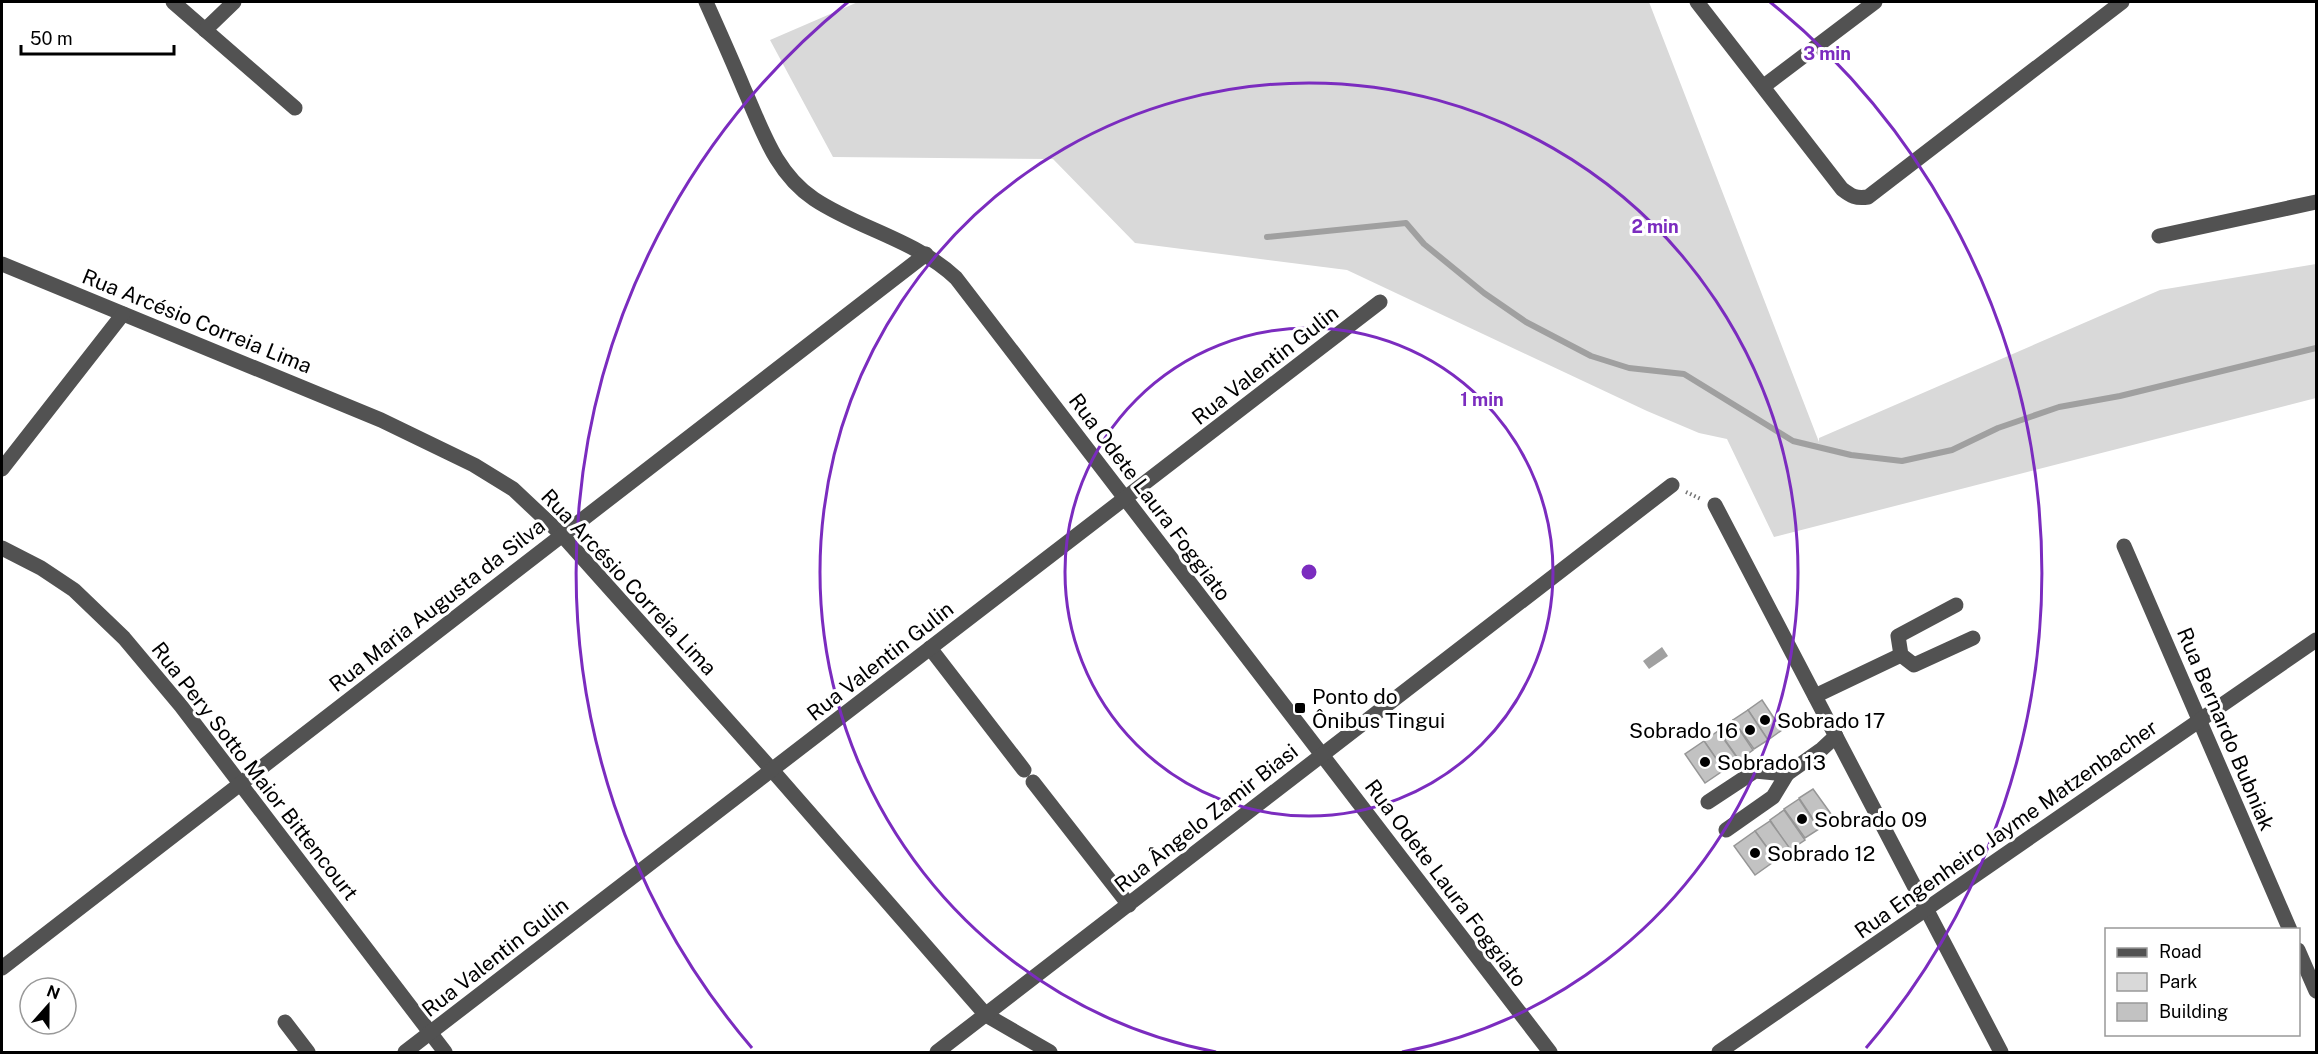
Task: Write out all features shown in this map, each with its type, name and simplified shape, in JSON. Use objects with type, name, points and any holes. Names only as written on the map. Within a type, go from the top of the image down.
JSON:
[{"type":"street","points":[[173,2],[295,108]]},
{"type":"street","points":[[205,30],[234,2]]},
{"type":"street","name":"Rua Odete Laura Foggiato","points":[[706,2],[773,154],[790,180],[813,198],[844,216],[926,254],[956,278],[1550,1053]]},
{"type":"street","points":[[1697,2],[1842,189],[1850,196],[1858,198],[1868,197],[2122,2]]},
{"type":"street","points":[[1764,86],[1875,2]]},
{"type":"street","points":[[2159,236],[2316,202]]},
{"type":"street","name":"Rua Maria Augusta da Silva","points":[[2,968],[926,254]]},
{"type":"street","name":"Rua Arcésio Correia Lima","points":[[2,264],[381,420],[474,465],[513,489],[562,536],[772,770],[986,1015],[1050,1053]]},
{"type":"street","name":"Rua Valentin Gulin","points":[[405,1053],[1380,302]]},
{"type":"street","points":[[2,470],[123,314]]},
{"type":"street","name":"Rua Ângelo Zamir Biasi","points":[[937,1053],[1672,485]]},
{"type":"street","points":[[1715,505],[2001,1053]]},
{"type":"street","name":"Rua Bernardo Bubniak","points":[[2124,546],[2289,928]]},
{"type":"street","name":"Rua Pery Sotto Maior Bittencourt","points":[[2,548],[41,568],[74,590],[100,614],[156,675],[445,1053]]},
{"type":"street","points":[[1956,605],[1899,636],[1901,655],[1914,665],[1973,638]]},
{"type":"street","name":"Rua Engenheiro Jayme Matzenbacher","points":[[1719,1053],[2316,640]]},
{"type":"street","points":[[930,648],[1129,905]]},
{"type":"street","points":[[1815,696],[1901,655]]},
{"type":"street","points":[[1726,830],[1773,797],[1787,774],[1836,736]]},
{"type":"street","points":[[1708,802],[1755,771],[1787,774]]},
{"type":"street","points":[[2300,955],[2316,991]]},
{"type":"street","points":[[285,1022],[308,1053]]},
{"type":"path","points":[[1672,485],[1715,505]]},
{"type":"green space","points":[[858,2],[1649,2],[1819,442],[1819,438],[2160,290],[2316,264],[2316,398],[1774,537],[1727,439],[1699,433],[1647,411],[1347,270],[1135,243],[1053,159],[833,157],[770,40]]},
{"type":"shaded area","points":[[1662,647],[1668,656],[1649,669],[1643,661]]},
{"type":"building","name":"Sobrado 17","points":[[1762,700],[1782,730],[1768,740],[1748,710]]},
{"type":"building","name":"Sobrado 16","points":[[1748,710],[1768,740],[1754,749],[1733,720]]},
{"type":"building","points":[[1733,720],[1753,750],[1739,760],[1718,730]]},
{"type":"building","points":[[1718,731],[1738,759],[1724,770],[1704,741]]},
{"type":"building","name":"Sobrado 13","points":[[1704,741],[1724,770],[1705,783],[1685,754]]},
{"type":"building","points":[[1813,789],[1834,818],[1819,828],[1799,798]]},
{"type":"building","name":"Sobrado 09","points":[[1799,799],[1819,829],[1805,838],[1784,809]]},
{"type":"building","points":[[1784,810],[1805,840],[1790,850],[1770,820]]},
{"type":"building","points":[[1770,821],[1791,850],[1776,860],[1755,831]]},
{"type":"building","name":"Sobrado 12","points":[[1755,831],[1776,860],[1755,875],[1734,846]]},
{"type":"waterway","points":[[1267,237],[1406,223],[1424,244],[1484,293],[1526,322],[1591,356],[1629,368],[1684,374],[1793,441],[1851,455],[1902,461],[1952,450],[1998,428],[2059,407],[2120,396],[2316,348]]},
{"type":"place","name":"Ponto do Ônibus Tingui","points":[[1300,708]]},
{"type":"place","name":"Sobrado 17","points":[[1765,720]]},
{"type":"place","name":"Sobrado 16","points":[[1750,730]]},
{"type":"place","name":"Sobrado 13","points":[[1705,762]]},
{"type":"place","name":"Sobrado 09","points":[[1802,819]]},
{"type":"place","name":"Sobrado 12","points":[[1755,853]]}]
